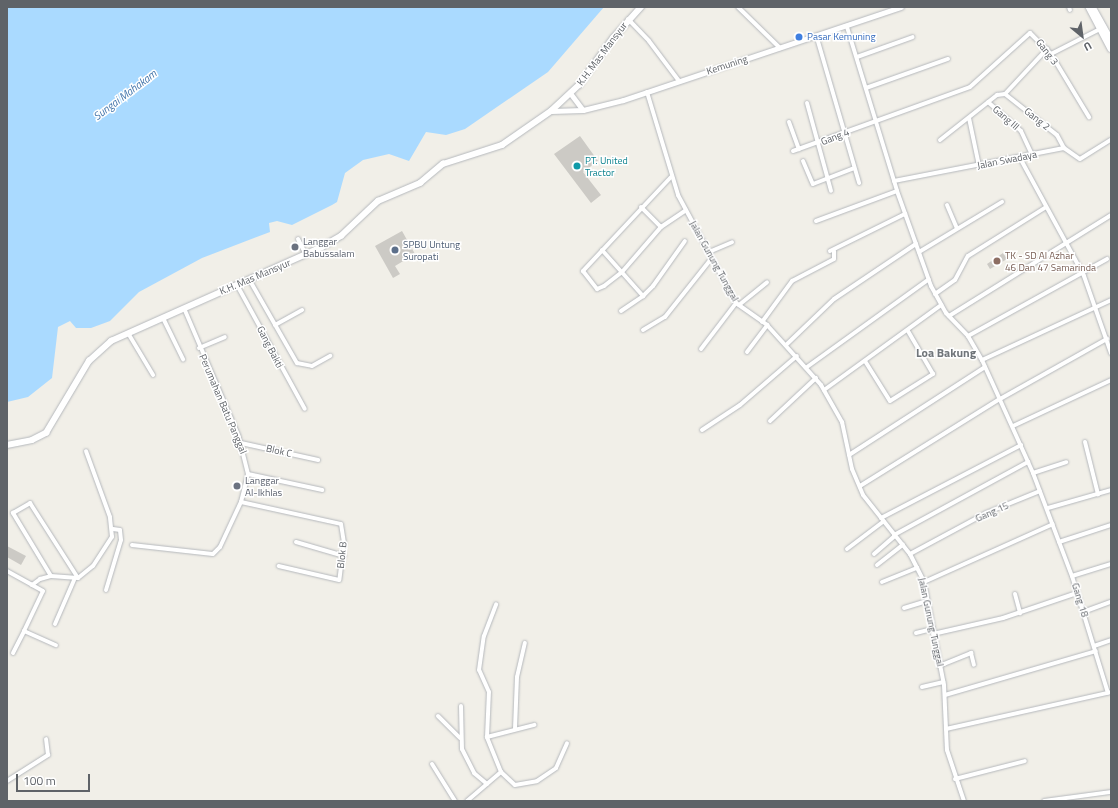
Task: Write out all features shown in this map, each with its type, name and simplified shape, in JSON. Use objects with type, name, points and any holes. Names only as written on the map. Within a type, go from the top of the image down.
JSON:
[{"type":"main road","name":"K.H. Mas Mansyur","points":[[7,445],[32,440],[46,433],[89,361],[100,349],[128,333],[306,254],[341,236],[378,202],[420,183],[443,164],[502,145],[551,111],[570,93],[593,68],[628,19],[641,7]]},
{"type":"main road","points":[[1089,7],[1111,49]]},
{"type":"main road","points":[[1094,7],[1111,40]]},
{"type":"street","points":[[738,7],[780,48]]},
{"type":"street","name":"Kemuning","points":[[551,111],[583,110],[647,92],[780,48],[817,38],[897,8]]},
{"type":"street","points":[[628,19],[649,41],[679,81]]},
{"type":"street","name":"Gang 18","points":[[847,27],[897,191],[929,279],[941,305],[968,336],[982,360],[1034,473],[1072,576],[1110,693]]},
{"type":"street","points":[[1051,54],[1100,29]]},
{"type":"street","name":"Gang 3","points":[[976,83],[1028,34],[1032,34],[1051,54],[1089,116]]},
{"type":"street","points":[[857,57],[913,37]]},
{"type":"street","points":[[817,38],[859,183]]},
{"type":"street","points":[[940,140],[1000,93],[1005,94],[1047,49]]},
{"type":"street","points":[[866,88],[948,59]]},
{"type":"street","name":"Gang 4","points":[[793,151],[816,144],[976,83]]},
{"type":"street","name":"Jalan Gunung Tunggal","points":[[647,92],[671,177],[686,210],[738,304],[767,325],[816,378],[842,422],[849,455],[860,486],[883,520],[910,554],[924,582],[932,631],[939,666],[944,682],[947,750],[955,779],[964,801]]},
{"type":"street","points":[[570,93],[583,110]]},
{"type":"street","name":"Gang 2","points":[[1005,94],[1056,135],[1064,148]]},
{"type":"street","name":"Gang III","points":[[988,102],[1021,131],[1032,155]]},
{"type":"street","points":[[807,103],[816,144],[831,191]]},
{"type":"street","points":[[969,118],[979,166]]},
{"type":"street","points":[[789,122],[799,149]]},
{"type":"street","points":[[1064,148],[1080,160],[1111,140]]},
{"type":"street","name":"Jalan Swadaya","points":[[894,181],[979,166],[1064,148]]},
{"type":"street","points":[[1020,158],[1083,274],[1097,307],[1111,353]]},
{"type":"street","points":[[803,161],[812,184],[854,168]]},
{"type":"street","points":[[671,177],[641,207],[583,271],[597,288],[622,272],[661,227],[686,210]]},
{"type":"street","points":[[816,221],[897,191]]},
{"type":"street","points":[[919,252],[1002,202]]},
{"type":"street","points":[[947,205],[957,228]]},
{"type":"street","points":[[641,207],[661,227]]},
{"type":"street","points":[[935,294],[955,280],[968,256],[1046,207]]},
{"type":"street","points":[[762,322],[792,282],[834,259],[832,251],[905,214]]},
{"type":"street","points":[[949,316],[1111,215]]},
{"type":"street","points":[[298,239],[306,254]]},
{"type":"street","points":[[622,311],[643,296],[653,286],[685,241]]},
{"type":"street","points":[[709,252],[732,242]]},
{"type":"street","points":[[786,345],[834,299],[916,244]]},
{"type":"street","points":[[602,250],[643,296]]},
{"type":"street","points":[[643,330],[665,317],[712,258]]},
{"type":"street","points":[[968,336],[1083,274],[1107,259]]},
{"type":"street","points":[[249,279],[292,356],[303,366],[312,366],[330,356]]},
{"type":"street","points":[[807,367],[929,279]]},
{"type":"street","points":[[700,348],[738,304],[767,282]]},
{"type":"street","name":"Gang Bakti","points":[[237,285],[305,409]]},
{"type":"street","points":[[982,360],[1111,300]]},
{"type":"street","points":[[824,390],[908,332],[941,305]]},
{"type":"street","name":"Perumahan Batu Panggal","points":[[132,545],[214,554],[220,547],[241,502],[248,474],[241,443],[184,308]]},
{"type":"street","points":[[275,325],[302,310]]},
{"type":"street","points":[[163,318],[183,359]]},
{"type":"street","points":[[748,352],[767,325]]},
{"type":"street","points":[[865,362],[890,401],[933,374],[933,370],[908,332]]},
{"type":"street","points":[[128,333],[153,375]]},
{"type":"street","points":[[200,348],[225,337]]},
{"type":"street","points":[[860,486],[1000,399],[1106,339]]},
{"type":"street","points":[[702,430],[740,405],[797,356]]},
{"type":"street","points":[[849,455],[985,367]]},
{"type":"street","points":[[770,421],[816,378]]},
{"type":"street","points":[[1013,426],[1111,380]]},
{"type":"street","points":[[1085,442],[1098,494]]},
{"type":"street","name":"Blok C","points":[[241,443],[318,460]]},
{"type":"street","points":[[847,549],[883,520],[1021,445]]},
{"type":"street","points":[[55,624],[76,579],[93,566],[107,549],[113,529],[86,451]]},
{"type":"street","points":[[874,554],[895,535],[1028,462]]},
{"type":"street","points":[[1034,473],[1066,462]]},
{"type":"street","points":[[248,474],[322,490]]},
{"type":"street","points":[[1048,508],[1111,490]]},
{"type":"street","name":"Gang 15","points":[[910,554],[945,535],[1040,491]]},
{"type":"street","name":"Blok B","points":[[241,502],[339,522],[344,542],[344,556],[339,580],[335,581],[279,566]]},
{"type":"street","points":[[51,576],[14,513],[26,503],[33,504],[76,579]]},
{"type":"street","points":[[924,582],[1053,524]]},
{"type":"street","points":[[1059,542],[1111,525]]},
{"type":"street","points":[[106,590],[121,540],[120,530],[113,529]]},
{"type":"street","points":[[296,542],[344,556]]},
{"type":"street","points":[[877,565],[902,545]]},
{"type":"street","points":[[1072,576],[1111,564]]},
{"type":"street","points":[[882,582],[917,568]]},
{"type":"street","points":[[7,571],[43,591],[13,653]]},
{"type":"street","points":[[32,585],[40,578],[51,576],[76,579]]},
{"type":"street","points":[[916,633],[1020,613],[1077,593]]},
{"type":"street","points":[[1015,594],[1020,613]]},
{"type":"street","points":[[904,608],[927,601]]},
{"type":"street","points":[[1083,612],[1111,602]]},
{"type":"street","points":[[496,604],[489,620],[479,664],[489,692],[487,738],[501,772],[515,785],[537,781],[556,768],[567,742]]},
{"type":"street","points":[[24,631],[56,645]]},
{"type":"street","points":[[1094,646],[1111,640]]},
{"type":"street","points":[[515,729],[517,677],[525,643]]},
{"type":"street","points":[[945,695],[1096,651]]},
{"type":"street","points":[[939,666],[968,653],[972,655],[974,664]]},
{"type":"street","points":[[922,687],[944,682]]},
{"type":"street","points":[[946,729],[1110,693]]},
{"type":"street","points":[[461,706],[460,738],[465,757],[487,784]]},
{"type":"street","points":[[438,716],[460,738]]},
{"type":"street","points":[[487,738],[515,729],[534,725]]},
{"type":"street","points":[[7,781],[48,755],[46,739]]},
{"type":"street","points":[[955,779],[1025,761]]},
{"type":"street","points":[[432,764],[455,801]]},
{"type":"street","points":[[467,801],[501,772]]},
{"type":"street","points":[[1044,801],[1111,792]]},
{"type":"water","name":"Sungai Mahakam","points":[[7,7],[604,7],[548,72],[465,129],[446,135],[426,132],[409,161],[389,154],[363,160],[345,173],[337,202],[292,225],[277,221],[269,223],[270,232],[202,258],[139,292],[110,321],[91,328],[76,328],[70,321],[58,327],[52,378],[28,397],[7,402]]},
{"type":"building","name":"PT. United Tractor","points":[[580,136],[598,161],[583,172],[601,195],[591,203],[554,154]]},
{"type":"building","name":"SPBU Untung Suropati","points":[[402,231],[415,254],[395,266],[400,274],[393,278],[375,246]]},
{"type":"building","name":"TK - SD Al Azhar 46 Dan 47 Samarinda","points":[[1003,253],[1007,259],[990,269],[987,264]]},
{"type":"building","points":[[7,546],[26,556],[21,565],[7,557]]},
{"type":"place","name":"Pasar Kemuning","points":[[799,37]]},
{"type":"place","name":"PT. United Tractor","points":[[577,166]]},
{"type":"place","name":"Langgar Babussalam","points":[[295,247]]},
{"type":"place","name":"SPBU Untung Suropati","points":[[395,250]]},
{"type":"place","name":"TK - SD Al Azhar 46 Dan 47 Samarinda","points":[[997,261]]},
{"type":"place","name":"Langgar Al-Ikhlas","points":[[237,486]]},
{"type":"district","name":"Loa Bakung","points":[[946,353]]}]
